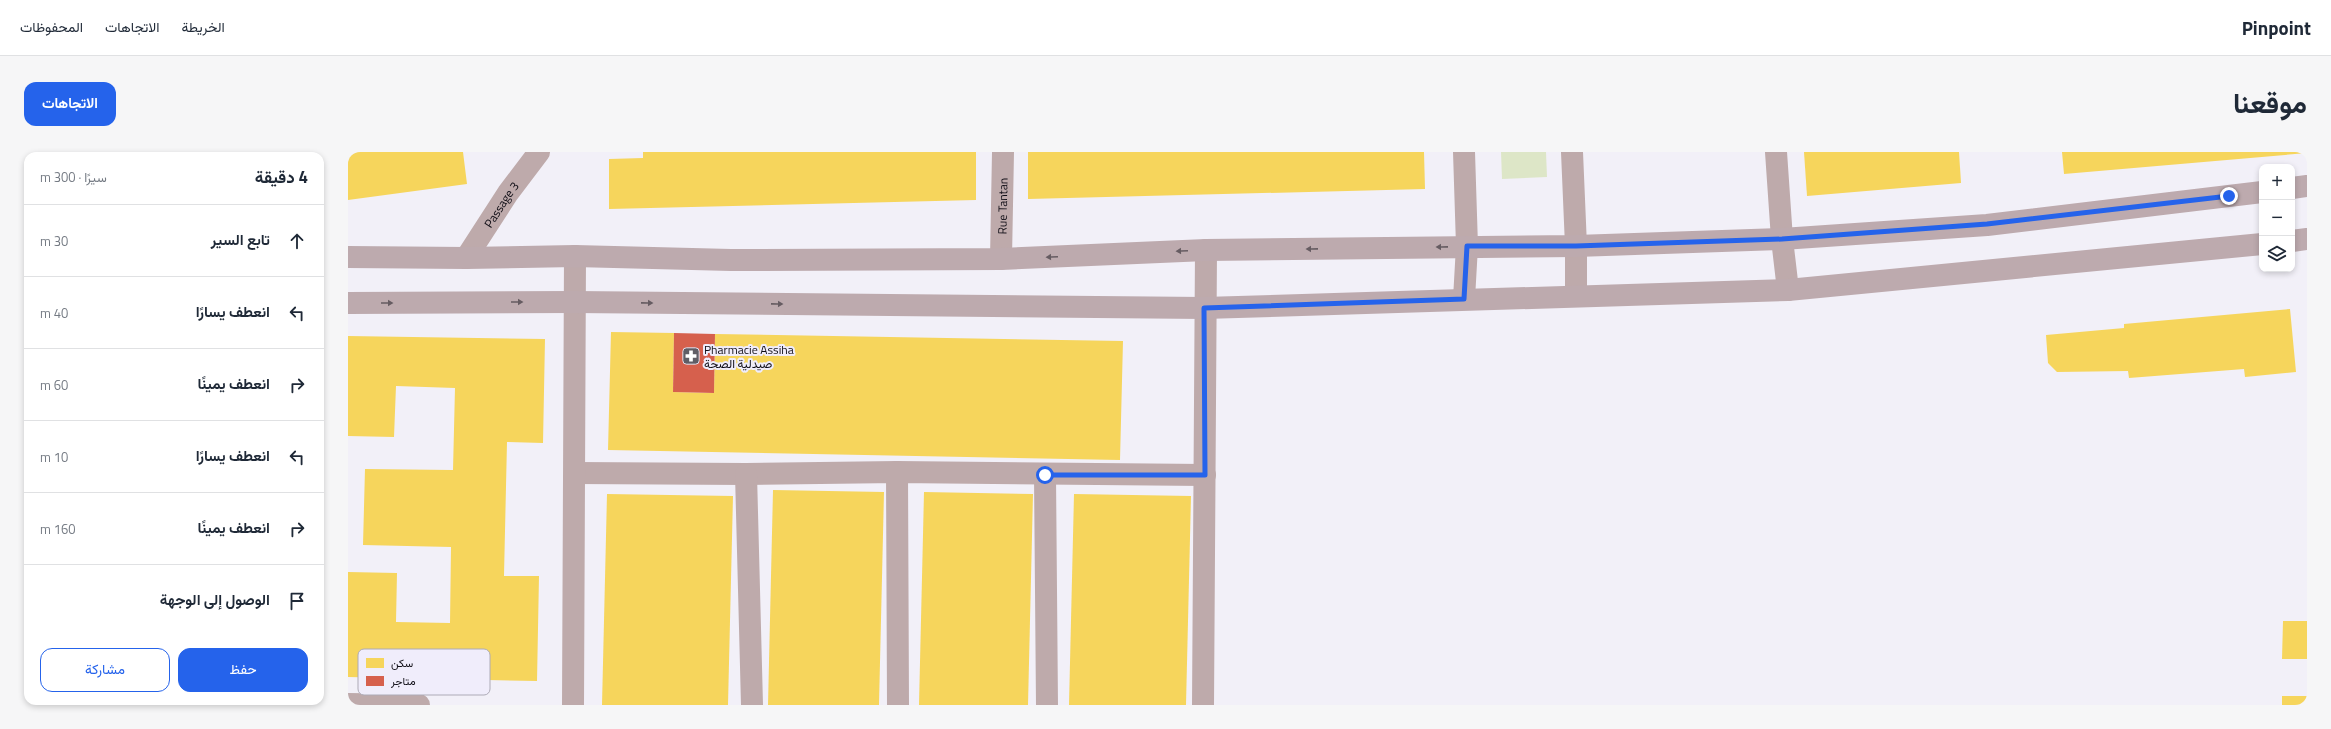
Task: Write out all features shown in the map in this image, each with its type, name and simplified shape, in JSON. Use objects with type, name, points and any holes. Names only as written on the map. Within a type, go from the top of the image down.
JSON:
[{"type":"main road","points":[[2295,188],[2307,186]]},
{"type":"main road","points":[[348,257],[466,258],[575,256],[731,260],[1001,259],[1206,250],[1576,246],[1782,239],[1987,224],[2259,192]]},
{"type":"main road","points":[[2295,241],[2307,239]]},
{"type":"main road","points":[[348,303],[574,302],[1204,308],[1788,290],[2259,244]]},
{"type":"street","name":"Passage 3","points":[[466,258],[508,193],[539,152]]},
{"type":"street","name":"Rue Tantan","points":[[1001,259],[1003,152]]},
{"type":"street","points":[[1464,152],[1467,246],[1464,299]]},
{"type":"street","points":[[1572,152],[1576,246],[1576,296]]},
{"type":"street","points":[[1776,152],[1782,239],[1788,290]]},
{"type":"street","points":[[1203,705],[1205,475],[1204,308],[1206,250]]},
{"type":"street","points":[[573,705],[575,256]]},
{"type":"street","points":[[575,473],[746,474],[897,472],[1045,475],[1205,475]]},
{"type":"street","points":[[897,472],[898,705]]},
{"type":"street","points":[[746,474],[752,705]]},
{"type":"street","points":[[1045,475],[1047,705]]},
{"type":"street","points":[[348,704],[419,705]]},
{"type":"green space","points":[[1501,152],[1546,152],[1547,177],[1502,179]]},
{"type":"building: سكن","points":[[348,152],[463,152],[467,184],[348,200]]},
{"type":"building: سكن","points":[[643,152],[976,152],[976,200],[609,209],[609,159],[643,158]]},
{"type":"building: سكن","points":[[1028,152],[1424,152],[1425,189],[1028,199]]},
{"type":"building: سكن","points":[[1804,152],[1959,152],[1961,183],[1807,196]]},
{"type":"building: سكن","points":[[2062,152],[2307,152],[2307,153],[2064,174]]},
{"type":"building: سكن","points":[[2290,309],[2296,372],[2245,377],[2244,369],[2129,378],[2128,371],[2057,372],[2048,363],[2046,335],[2124,328],[2124,324]]},
{"type":"building: سكن","points":[[611,332],[674,333],[673,392],[714,393],[715,334],[1123,341],[1120,460],[608,450]]},
{"type":"building: سكن","points":[[348,336],[545,339],[543,443],[507,442],[504,576],[539,576],[537,681],[490,680],[490,649],[358,649],[358,677],[348,677],[348,572],[397,573],[396,622],[450,623],[451,547],[363,545],[365,469],[453,470],[455,388],[396,386],[394,437],[348,436]]},
{"type":"building: سكن","points":[[773,490],[884,492],[879,705],[768,705]]},
{"type":"building: سكن","points":[[924,492],[1033,494],[1028,705],[919,705]]},
{"type":"building: سكن","points":[[607,494],[733,496],[728,705],[602,705]]},
{"type":"building: سكن","points":[[1074,494],[1191,496],[1186,705],[1069,705]]},
{"type":"building: سكن","points":[[2283,621],[2307,621],[2307,659],[2282,659]]},
{"type":"building: سكن","points":[[2282,696],[2307,696],[2307,705],[2282,705]]},
{"type":"building: متاجر","points":[[674,333],[715,334],[714,393],[673,392]]},
{"type":"place","name":"Pharmacie Assiha صيدلية الصحة","points":[[691,356]]},
{"type":"route","points":[[1045,475],[1205,475],[1204,308],[1464,299],[1467,246],[1514,248],[1782,239],[1987,224],[2229,196]]}]
